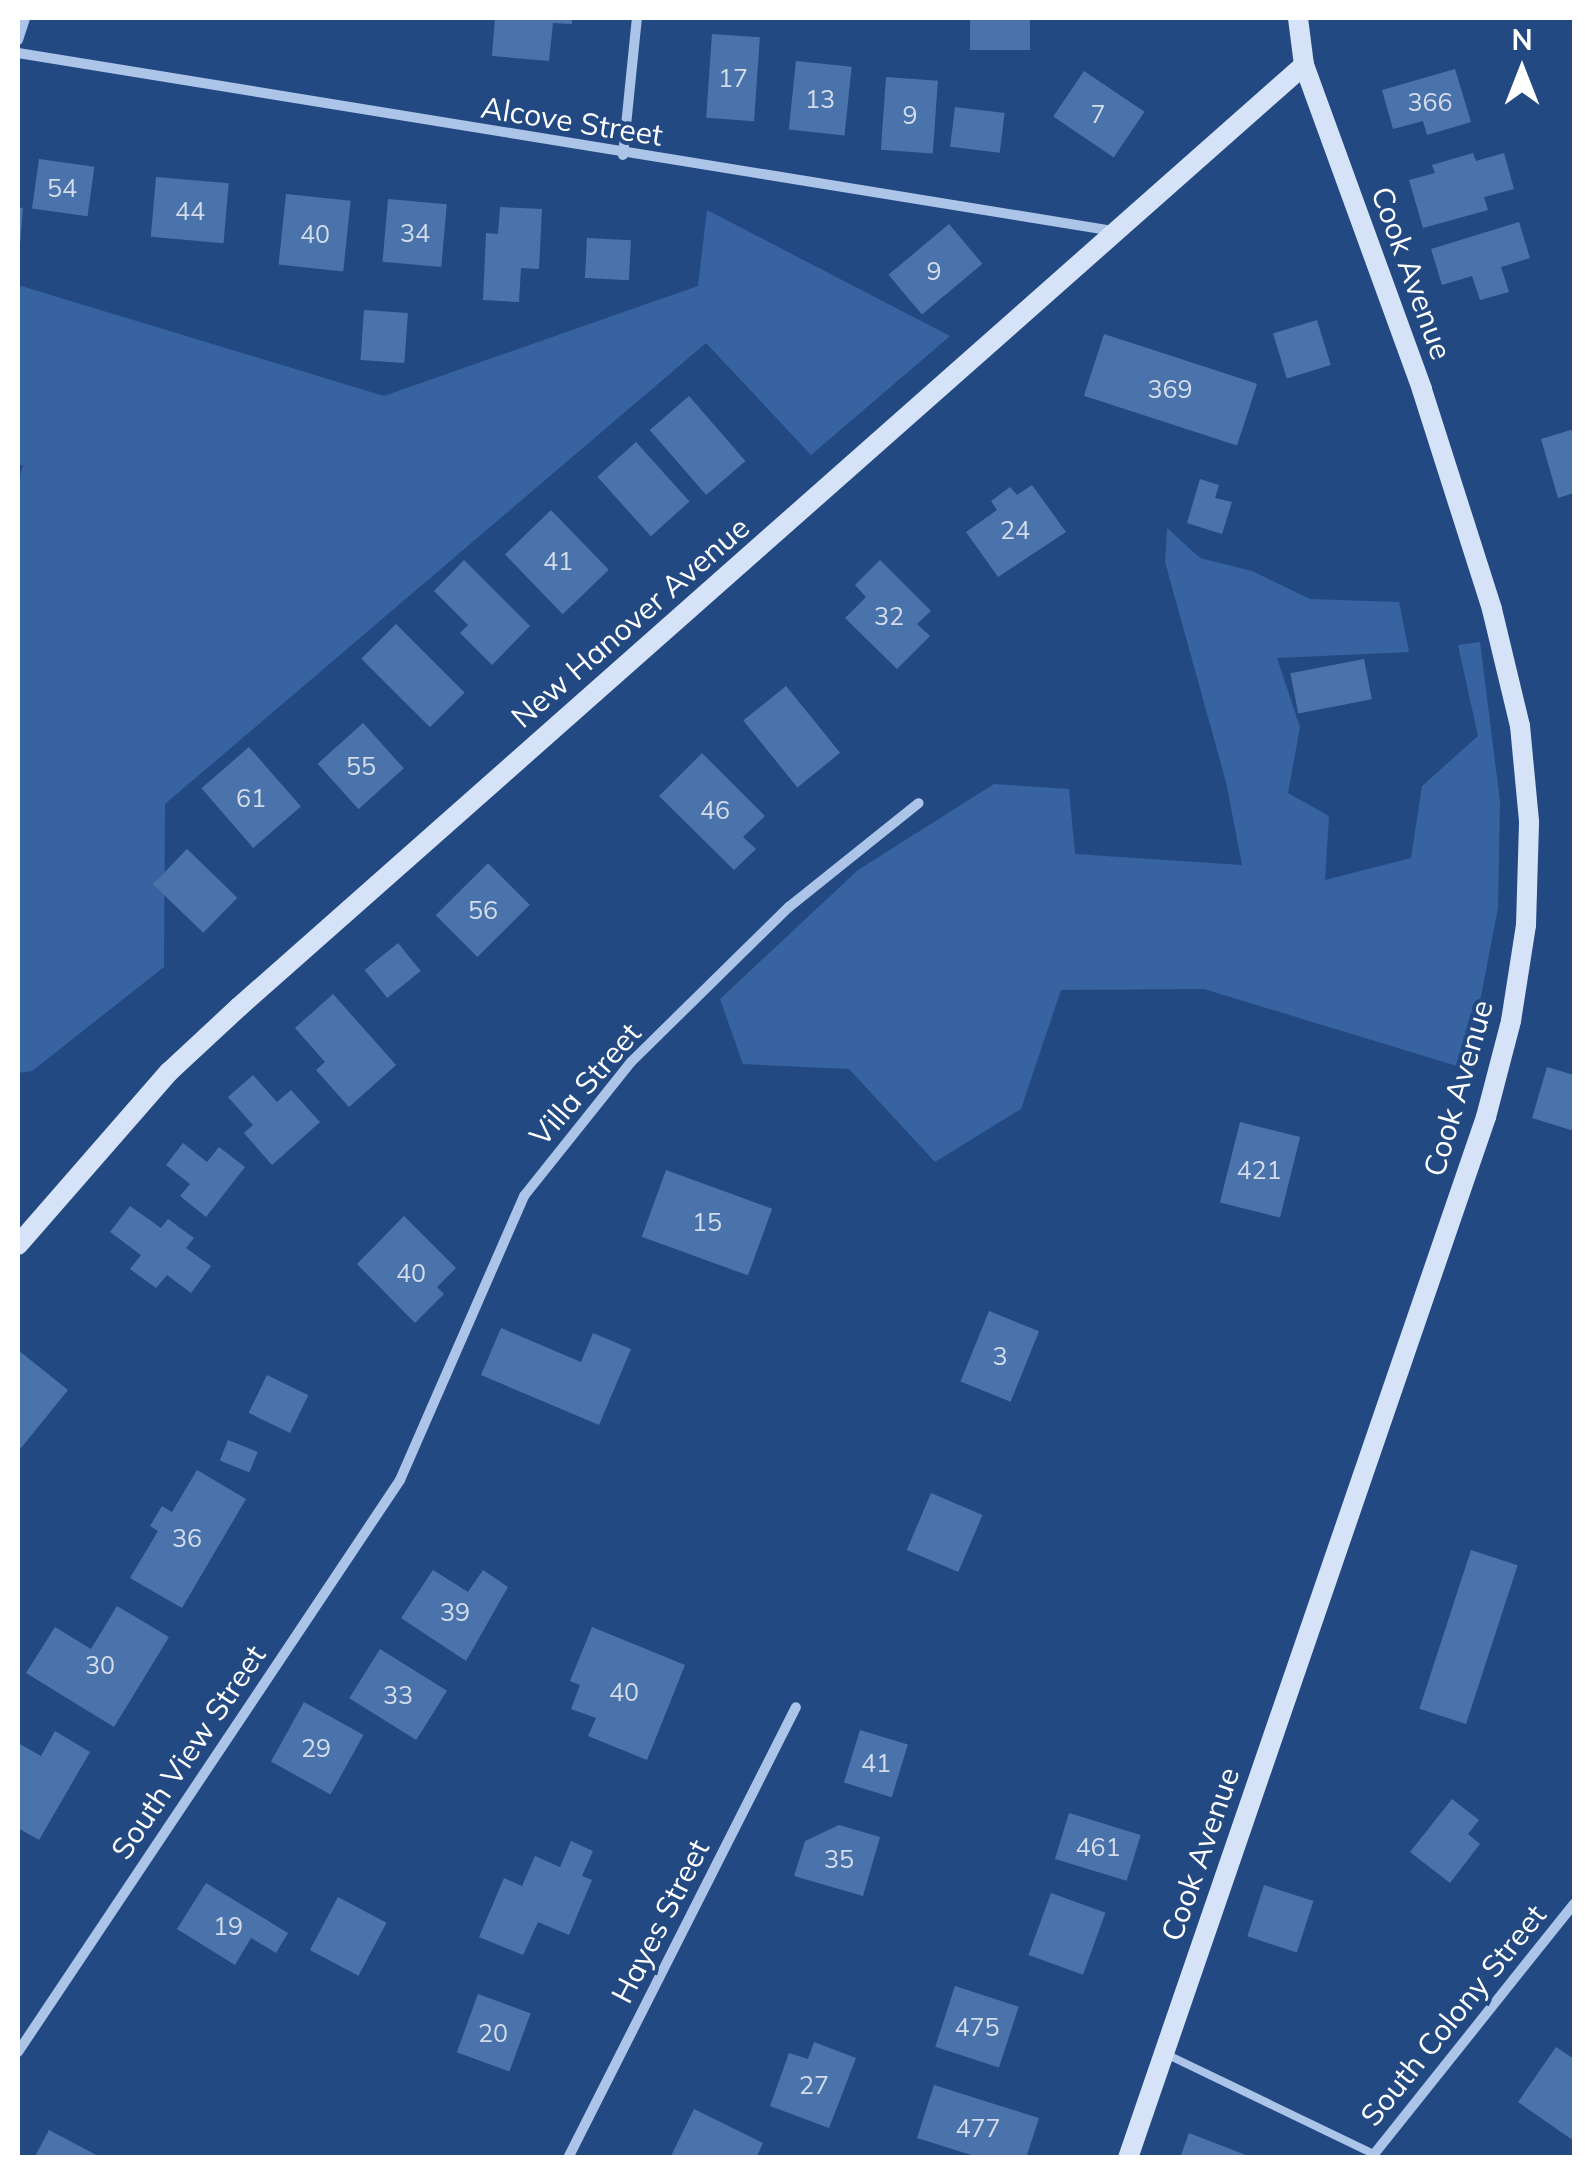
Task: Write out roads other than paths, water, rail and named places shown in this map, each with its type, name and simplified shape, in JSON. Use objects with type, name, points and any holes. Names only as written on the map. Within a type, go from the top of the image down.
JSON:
[{"type":"main road","name":"Cook Avenue","points":[[1128,2158],[1486,1117],[1511,1021],[1526,925],[1529,821],[1520,726],[1492,609],[1422,389],[1304,65],[1298,18]]},
{"type":"main road","name":"New Hanover Avenue","points":[[18,1244],[169,1072],[239,1007],[1304,65]]},
{"type":"street","points":[[18,40],[24,18]]},
{"type":"street","points":[[623,156],[637,18]]},
{"type":"street","name":"Alcove Street","points":[[18,53],[623,156],[1119,232]]},
{"type":"street","name":"Villa Street","points":[[400,1480],[524,1196],[538,1177],[631,1062],[789,907],[918,803]]},
{"type":"street","name":"South View Street","points":[[18,2052],[400,1480]]},
{"type":"street","name":"Hayes Street","points":[[568,2158],[796,1707]]},
{"type":"street","name":"South Colony Street","points":[[1372,2156],[1574,1904]]},
{"type":"lane","points":[[1164,2053],[1372,2156]]}]
